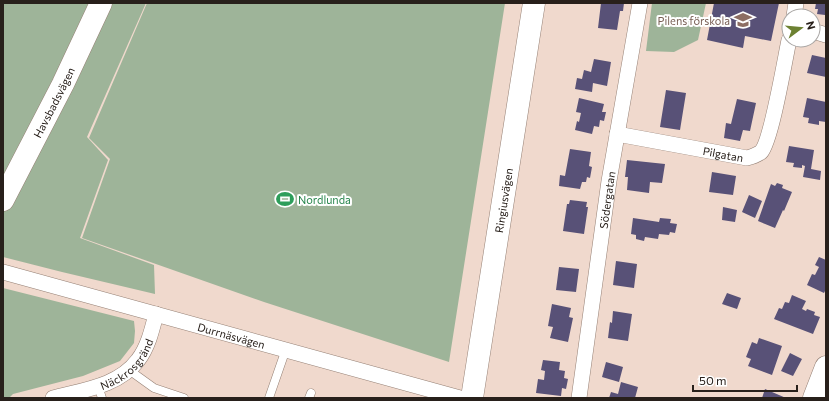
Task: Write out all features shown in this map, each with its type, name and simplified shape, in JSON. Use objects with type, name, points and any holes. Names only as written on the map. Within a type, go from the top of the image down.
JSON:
[{"type":"street","name":"Havsbadsvägen","points":[[3,200],[63,84],[101,3]]},
{"type":"street","name":"Ringiusvägen","points":[[472,398],[534,3]]},
{"type":"street","name":"Södergatan","points":[[579,398],[609,181],[640,3]]},
{"type":"street","name":"Pilgatan","points":[[617,134],[747,158],[754,156],[761,151],[769,133],[787,48]]},
{"type":"street","name":"Durrnäsvägen","points":[[3,272],[460,398]]},
{"type":"street","name":"Näckrosgränd","points":[[53,398],[100,392],[124,375],[139,360],[150,337],[156,314]]},
{"type":"street","points":[[814,398],[826,367]]},
{"type":"lane","points":[[270,398],[286,349]]},
{"type":"lane","points":[[129,370],[154,388],[184,398]]},
{"type":"green space","points":[[3,3],[146,3],[87,137],[108,160],[80,238],[154,265],[155,294],[3,257]]},
{"type":"green space","name":"Nordlunda","points":[[147,3],[505,3],[449,362],[264,302],[82,238],[110,159],[89,138]]},
{"type":"green space","points":[[652,3],[706,3],[698,40],[674,52],[646,51]]},
{"type":"green space","points":[[3,288],[134,321],[134,343],[120,361],[83,376],[13,394],[9,398],[3,398]]},
{"type":"building","points":[[601,3],[624,3],[623,11],[620,11],[617,30],[598,28]]},
{"type":"building","name":"Pilens förskola","points":[[714,3],[779,3],[771,41],[745,36],[743,48],[707,40]]},
{"type":"building","points":[[816,3],[826,3],[825,15],[821,14],[821,8],[815,8]]},
{"type":"building","points":[[812,55],[826,58],[826,77],[807,73]]},
{"type":"building","points":[[594,59],[611,62],[607,86],[593,83],[592,92],[575,89],[577,78],[582,79],[584,70],[591,72]]},
{"type":"building","points":[[666,90],[686,93],[680,130],[660,127]]},
{"type":"building","points":[[579,98],[604,104],[602,112],[606,112],[604,121],[600,120],[599,127],[594,126],[592,134],[575,130],[581,113],[576,112]]},
{"type":"building","points":[[807,98],[826,102],[826,122],[819,121],[819,125],[808,123],[809,118],[803,117]]},
{"type":"building","points":[[737,99],[756,103],[750,131],[743,130],[740,141],[724,138],[726,123],[731,124]]},
{"type":"building","points":[[789,146],[814,150],[811,169],[821,171],[820,180],[803,177],[805,166],[802,165],[802,168],[793,167],[794,163],[786,162]]},
{"type":"building","points":[[570,149],[591,152],[589,166],[592,167],[590,178],[587,177],[586,182],[582,182],[580,189],[559,186],[560,175],[565,176]]},
{"type":"building","points":[[627,160],[665,164],[662,183],[650,182],[649,193],[627,190],[628,177],[625,177]]},
{"type":"building","points":[[712,172],[736,176],[733,195],[709,192]]},
{"type":"building","points":[[777,183],[783,185],[782,188],[792,192],[775,228],[758,221],[771,184],[775,186]]},
{"type":"building","points":[[749,195],[762,201],[755,218],[742,212]]},
{"type":"building","points":[[570,200],[587,202],[586,207],[588,207],[584,234],[563,231],[567,204],[569,204]]},
{"type":"building","points":[[723,207],[737,210],[735,222],[722,220]]},
{"type":"building","points":[[633,218],[659,222],[660,218],[671,219],[670,223],[677,224],[675,233],[670,232],[669,235],[659,234],[658,239],[645,237],[644,241],[636,239],[636,235],[631,234]]},
{"type":"building","points":[[819,257],[826,260],[826,289],[824,293],[807,285],[812,274],[815,275],[819,267],[815,265]]},
{"type":"building","points":[[616,261],[637,264],[634,288],[613,285]]},
{"type":"building","points":[[559,267],[579,269],[576,292],[556,290]]},
{"type":"building","points":[[727,293],[741,298],[737,309],[722,304]]},
{"type":"building","points":[[792,295],[806,301],[802,309],[815,312],[814,315],[820,317],[813,334],[774,319],[779,308],[782,309],[785,302],[789,303]]},
{"type":"building","points":[[552,304],[571,308],[569,317],[573,318],[568,342],[550,338],[553,327],[548,326]]},
{"type":"building","points":[[613,311],[632,314],[628,341],[608,338],[610,322],[612,323]]},
{"type":"building","points":[[759,338],[782,346],[772,375],[748,366],[751,359],[746,357],[752,342],[757,344]]},
{"type":"building","points":[[790,353],[802,359],[793,376],[781,371]]},
{"type":"building","points":[[543,360],[560,362],[559,370],[565,371],[564,378],[568,379],[566,389],[562,388],[561,396],[536,393],[538,379],[544,380],[545,371],[541,370]]},
{"type":"building","points":[[606,362],[623,367],[619,382],[602,377]]},
{"type":"building","points":[[621,382],[638,387],[635,398],[609,398],[611,392],[618,394]]},
{"type":"building","points":[[765,389],[786,398],[762,398]]},
{"type":"place","name":"Pilens förskola","points":[[743,20]]},
{"type":"place","name":"Nordlunda","points":[[285,199]]}]
